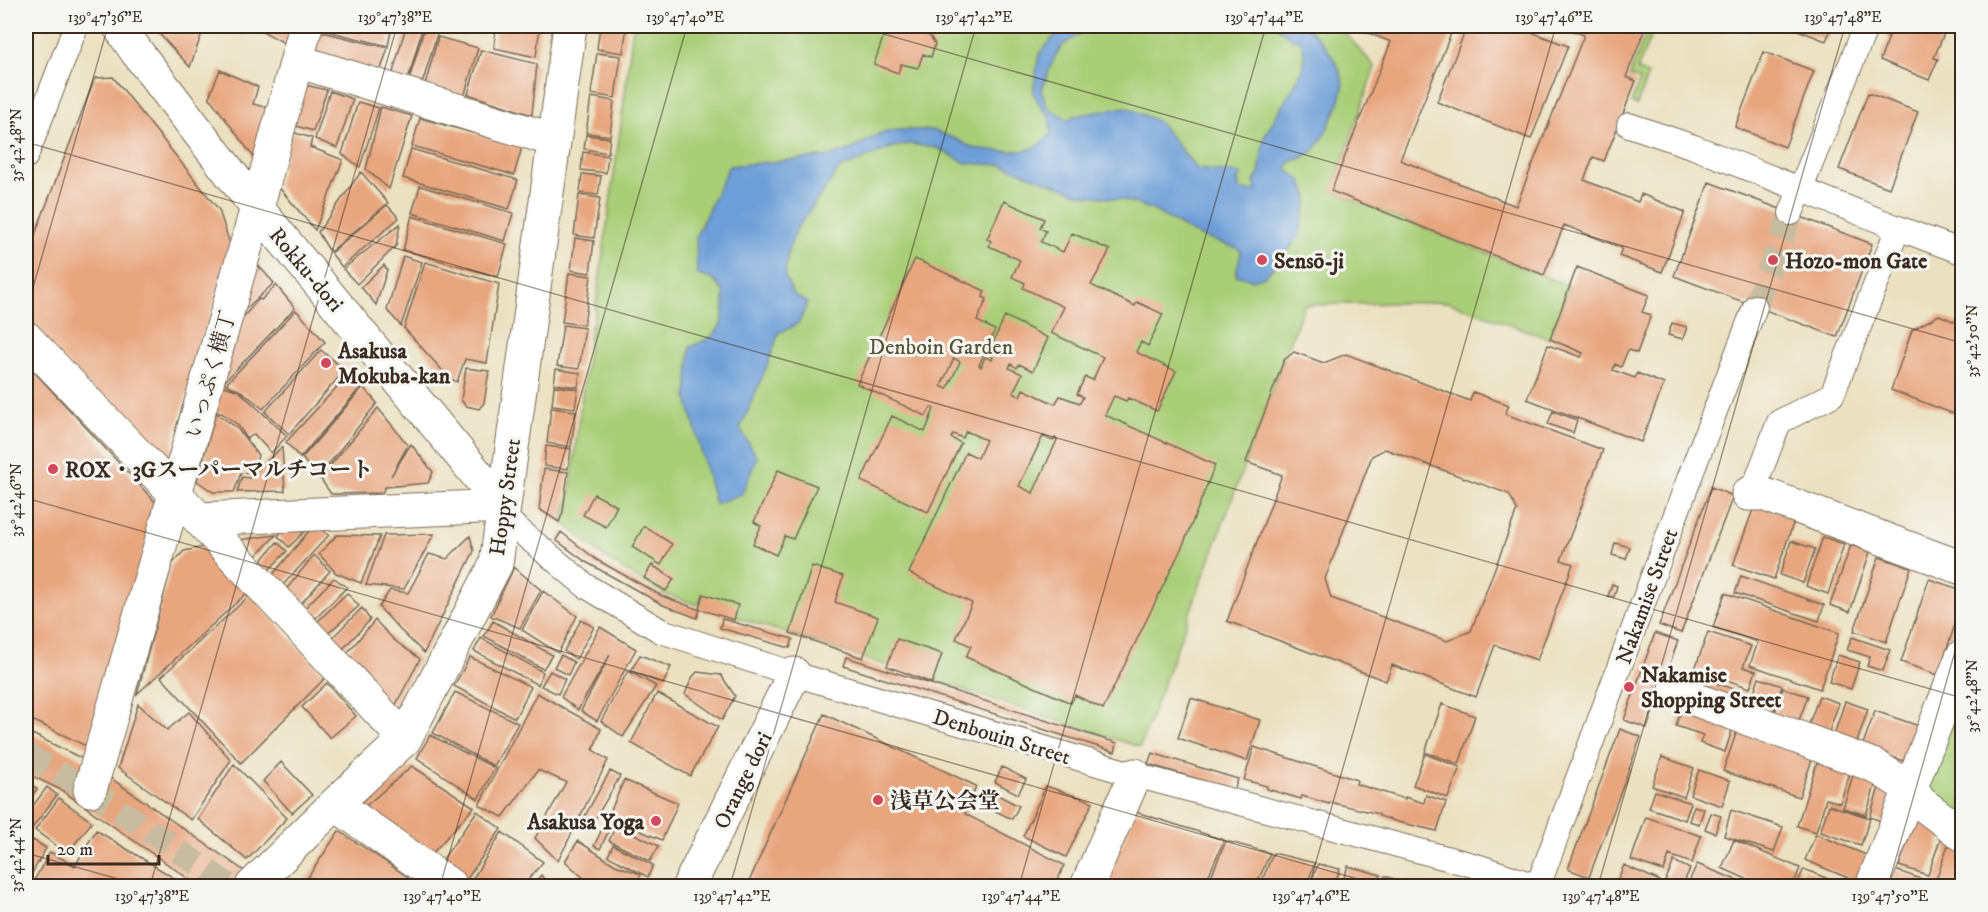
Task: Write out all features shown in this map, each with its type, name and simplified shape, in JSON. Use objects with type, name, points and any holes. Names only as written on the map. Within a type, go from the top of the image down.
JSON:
[{"type":"street","points":[[26,156],[76,26]]},
{"type":"street","name":"Rokku-dori","points":[[119,26],[257,208],[503,511]]},
{"type":"street","name":"いっぷく横丁","points":[[90,789],[176,496],[306,26]]},
{"type":"street","name":"Hoppy Street","points":[[252,886],[405,739],[496,564],[570,26]]},
{"type":"street","points":[[1791,213],[1866,26]]},
{"type":"street","points":[[297,61],[554,140]]},
{"type":"street","points":[[1629,125],[1694,147],[1962,252]]},
{"type":"street","points":[[1748,494],[1757,480],[1779,422],[1832,395],[1898,228]]},
{"type":"street","name":"Nakamise Street","points":[[1537,886],[1755,307]]},
{"type":"street","points":[[26,339],[405,739]]},
{"type":"street","points":[[1748,494],[1763,494],[1962,568]]},
{"type":"street","points":[[199,519],[503,511]]},
{"type":"street","name":"Denbouin Street","points":[[503,511],[586,586],[661,631],[794,674],[1135,775],[1480,867],[1537,886]]},
{"type":"street","points":[[1872,886],[1962,657]]},
{"type":"street","name":"Orange dori","points":[[690,886],[794,674]]},
{"type":"street","points":[[1674,691],[1875,766],[1911,789],[1921,803],[1962,834]]},
{"type":"street","points":[[1088,886],[1135,775]]},
{"type":"street","points":[[335,804],[451,886]]},
{"type":"green space","name":"Denboin Garden","points":[[633,26],[1331,26],[1348,36],[1375,67],[1332,191],[1569,286],[1550,339],[1448,302],[1304,305],[1140,747],[664,594],[609,561],[562,522],[569,497]]},
{"type":"green space","points":[[1649,26],[1655,26],[1637,70],[1648,74],[1637,105],[1631,103],[1640,80],[1629,76]]},
{"type":"green space","points":[[1950,700],[1962,706],[1962,825],[1916,789]]},
{"type":"water","points":[[1299,25],[1311,31],[1335,62],[1340,71],[1343,87],[1336,110],[1318,145],[1303,158],[1290,162],[1287,170],[1301,180],[1308,198],[1299,236],[1281,260],[1265,276],[1252,280],[1236,275],[1241,252],[1239,249],[1197,235],[1151,209],[1124,200],[1080,194],[1003,165],[966,163],[937,148],[910,144],[893,147],[839,169],[797,228],[788,251],[785,277],[793,294],[807,302],[798,323],[779,332],[740,429],[757,457],[742,494],[715,504],[687,398],[690,347],[709,338],[722,321],[724,292],[712,279],[697,275],[696,236],[729,166],[831,156],[852,149],[881,133],[898,130],[932,130],[973,148],[1022,151],[1036,147],[1051,134],[1049,115],[1043,110],[1033,93],[1039,54],[1063,26],[1092,26],[1062,46],[1055,56],[1041,90],[1048,108],[1069,120],[1074,116],[1126,107],[1159,122],[1197,169],[1241,174],[1238,180],[1240,190],[1256,191],[1254,181],[1259,174],[1264,137],[1300,75],[1305,59],[1301,40],[1293,40],[1277,26]]},
{"type":"building","points":[[152,26],[188,26],[203,30],[190,67]]},
{"type":"building","points":[[253,26],[294,26],[288,45]]},
{"type":"building","points":[[320,26],[392,26],[388,46],[319,29]]},
{"type":"building","points":[[406,26],[423,26],[408,80],[392,76]]},
{"type":"building","points":[[425,26],[438,31],[422,84],[409,80]]},
{"type":"building","points":[[496,26],[540,26],[536,57],[494,48]]},
{"type":"building","points":[[600,26],[627,26],[623,53],[597,49]]},
{"type":"building","points":[[887,26],[930,36],[935,44],[931,57],[923,54],[918,68],[901,64],[898,73],[874,64]]},
{"type":"building","points":[[1351,26],[1454,26],[1400,160],[1516,206],[1584,35],[1559,26],[1646,26],[1626,77],[1636,81],[1604,161],[1593,157],[1584,180],[1638,202],[1641,194],[1685,212],[1662,272],[1619,256],[1622,248],[1564,225],[1544,275],[1331,191],[1391,42]]},
{"type":"building","points":[[1467,26],[1515,26],[1568,46],[1531,139],[1437,102]]},
{"type":"building","points":[[1787,26],[1832,26],[1826,41]]},
{"type":"building","points":[[1889,26],[1947,26],[1934,58],[1938,59],[1929,80],[1880,60],[1889,37],[1885,36]]},
{"type":"building","points":[[318,31],[388,48],[380,72],[313,53]]},
{"type":"building","points":[[438,37],[478,48],[464,97],[425,85]]},
{"type":"building","points":[[481,50],[537,64],[532,115],[468,94]]},
{"type":"building","points":[[1764,52],[1814,71],[1785,147],[1735,127]]},
{"type":"building","points":[[597,53],[621,56],[615,98],[591,94]]},
{"type":"building","points":[[220,70],[258,87],[253,104],[273,109],[255,159],[209,97]]},
{"type":"building","points":[[113,77],[219,210],[231,247],[175,432],[169,469],[41,336],[26,309],[26,258],[95,78]]},
{"type":"building","points":[[305,85],[327,90],[313,131],[293,125]]},
{"type":"building","points":[[330,91],[353,99],[337,148],[315,139]]},
{"type":"building","points":[[1868,93],[1918,112],[1889,188],[1839,169]]},
{"type":"building","points":[[591,97],[614,101],[610,136],[586,133]]},
{"type":"building","points":[[358,102],[379,108],[360,167],[342,154]]},
{"type":"building","points":[[381,107],[412,116],[389,189],[366,169]]},
{"type":"building","points":[[420,118],[522,147],[514,175],[412,146]]},
{"type":"building","points":[[292,132],[312,138],[310,147],[343,160],[315,230],[277,185]]},
{"type":"building","points":[[586,135],[610,138],[608,153],[584,149]]},
{"type":"building","points":[[411,149],[518,180],[509,209],[403,178]]},
{"type":"building","points":[[583,152],[608,156],[606,173],[581,170]]},
{"type":"building","points":[[361,172],[388,203],[330,252],[318,232]]},
{"type":"building","points":[[582,174],[601,176],[598,195],[580,193]]},
{"type":"building","name":"Hozo-mon Gate","points":[[1709,182],[1872,244],[1837,337],[1674,276]]},
{"type":"building","points":[[420,186],[513,213],[505,241],[412,213]]},
{"type":"building","points":[[579,195],[600,198],[594,238],[574,235]]},
{"type":"building","points":[[1004,201],[1044,219],[1040,228],[1046,231],[1041,242],[1063,252],[1072,233],[1110,250],[1091,285],[1135,306],[1137,302],[1163,314],[1148,346],[1141,342],[1136,352],[1176,371],[1157,411],[1128,398],[1126,401],[1114,396],[1105,415],[1215,465],[1184,543],[1103,709],[1075,695],[1071,703],[966,657],[971,646],[956,639],[972,603],[909,573],[966,452],[978,458],[986,440],[966,431],[963,438],[953,434],[951,438],[961,443],[928,512],[861,481],[892,416],[925,432],[934,409],[931,407],[926,416],[857,384],[915,259],[985,291],[983,297],[987,299],[977,321],[995,330],[979,365],[981,367],[985,357],[992,360],[993,357],[988,354],[1005,316],[1048,338],[1033,371],[1019,364],[1017,368],[1011,364],[1009,368],[1022,374],[1013,393],[1020,396],[1023,389],[1055,404],[1060,396],[1080,403],[1083,397],[1077,394],[1085,377],[1093,380],[1103,357],[1051,333],[1064,307],[1023,288],[1025,283],[1012,277],[1020,260],[989,246],[991,241],[987,239]],"holes":[[[954,358],[960,362],[947,389],[941,386]],[[1043,436],[1053,441],[1055,438],[1057,440],[1033,493],[1019,486]]]},
{"type":"building","points":[[387,205],[399,218],[342,267],[331,253]]},
{"type":"building","points":[[412,216],[507,244],[498,277],[403,250]]},
{"type":"building","points":[[400,224],[396,246],[357,284],[343,269]]},
{"type":"building","points":[[575,238],[594,241],[590,273],[571,270]]},
{"type":"building","points":[[403,256],[422,262],[401,326],[387,310]]},
{"type":"building","points":[[255,262],[274,283],[238,316]]},
{"type":"building","points":[[425,262],[499,284],[487,363],[465,359],[457,382],[450,379],[404,328]]},
{"type":"building","points":[[384,265],[387,270],[376,305],[361,287]]},
{"type":"building","points":[[1577,267],[1649,295],[1642,312],[1651,315],[1637,353],[1628,350],[1621,367],[1615,364],[1613,370],[1635,378],[1637,373],[1664,384],[1641,442],[1527,399],[1548,345],[1581,357],[1583,353],[1550,339]]},
{"type":"building","points":[[569,273],[591,276],[584,325],[562,322]]},
{"type":"building","points":[[276,285],[295,308],[225,381],[221,378],[238,323],[259,299],[261,300]]},
{"type":"building","points":[[296,310],[325,342],[263,409],[244,393],[226,384]]},
{"type":"building","points":[[1939,315],[1962,325],[1962,417],[1891,390],[1912,330]]},
{"type":"building","points":[[1672,323],[1687,327],[1683,339],[1668,335]]},
{"type":"building","points":[[563,325],[585,328],[579,369],[557,366]]},
{"type":"building","points":[[321,350],[345,370],[289,434],[265,412]]},
{"type":"building","points":[[1294,352],[1324,363],[1346,354],[1470,401],[1473,392],[1509,405],[1505,414],[1603,450],[1561,560],[1573,564],[1537,660],[1495,645],[1476,697],[1392,665],[1386,681],[1227,621],[1282,475],[1246,462],[1284,360]],"holes":[[[1385,449],[1509,494],[1517,510],[1471,631],[1447,641],[1331,598],[1325,579],[1372,456]]]},
{"type":"building","points":[[26,363],[157,504],[88,747],[26,717]]},
{"type":"building","points":[[466,368],[489,371],[484,403],[479,409],[466,406],[461,400]]},
{"type":"building","points":[[556,369],[580,373],[578,387],[554,384]]},
{"type":"building","points":[[350,373],[361,387],[300,458],[286,442]]},
{"type":"building","points":[[218,384],[239,391],[287,436],[271,453],[254,434],[247,439],[238,425],[223,414],[210,410]]},
{"type":"building","points":[[554,386],[578,389],[575,408],[552,405]]},
{"type":"building","points":[[363,387],[377,403],[318,478],[302,458]]},
{"type":"building","points":[[378,408],[408,445],[391,476],[411,444],[433,472],[428,483],[385,487],[382,493],[331,494],[320,478]]},
{"type":"building","points":[[551,408],[576,411],[571,447],[547,443]]},
{"type":"building","points":[[1553,411],[1577,420],[1573,433],[1548,424]]},
{"type":"building","points":[[216,413],[237,428],[258,455],[254,472],[241,473],[234,492],[213,492],[197,481]]},
{"type":"building","points":[[546,446],[571,449],[568,469],[544,466]]},
{"type":"building","points":[[282,447],[285,491],[237,492],[242,477],[249,478]]},
{"type":"building","points":[[544,469],[568,472],[563,512],[559,522],[539,509]]},
{"type":"building","points":[[778,470],[817,486],[793,539],[785,536],[776,555],[753,544],[761,526],[754,522]]},
{"type":"building","points":[[1711,487],[1733,496],[1681,633],[1659,625]]},
{"type":"building","points":[[594,494],[617,506],[606,527],[583,515]]},
{"type":"building","points":[[1755,504],[1795,518],[1774,579],[1733,565]]},
{"type":"building","points":[[644,526],[672,544],[661,565],[632,547]]},
{"type":"building","points":[[318,528],[329,535],[281,587],[270,578],[309,531]]},
{"type":"building","points":[[283,530],[304,532],[289,547],[278,536]]},
{"type":"building","points":[[561,532],[597,560],[662,596],[700,610],[697,618],[663,605],[586,562],[556,540]]},
{"type":"building","points":[[434,534],[404,589],[366,585],[384,535]]},
{"type":"building","points":[[276,535],[255,557],[238,540]]},
{"type":"building","points":[[337,535],[380,536],[361,583],[336,573],[319,554]]},
{"type":"building","points":[[470,536],[474,551],[424,653],[379,607],[390,590],[408,593],[429,554],[447,559]]},
{"type":"building","points":[[1823,537],[1844,544],[1828,594],[1806,586]]},
{"type":"building","points":[[1791,541],[1815,549],[1803,583],[1780,575]]},
{"type":"building","points":[[277,542],[287,551],[266,573],[259,564]]},
{"type":"building","points":[[1615,543],[1630,547],[1626,559],[1612,555]]},
{"type":"building","points":[[1851,545],[1870,552],[1850,612],[1830,605]]},
{"type":"building","points":[[204,547],[248,592],[137,694],[172,564],[184,551]]},
{"type":"building","points":[[314,555],[330,571],[298,607],[284,592]]},
{"type":"building","points":[[1879,557],[1911,568],[1886,642],[1854,631]]},
{"type":"building","points":[[652,565],[674,579],[666,591],[644,578]]},
{"type":"building","points":[[812,566],[843,576],[835,602],[878,617],[863,658],[790,633]]},
{"type":"building","points":[[514,567],[541,590],[520,628],[491,616]]},
{"type":"building","points":[[1741,576],[1824,605],[1819,621],[1735,593]]},
{"type":"building","points":[[334,578],[347,587],[312,622],[300,613]]},
{"type":"building","points":[[1929,579],[1962,590],[1962,604],[1938,675],[1901,662]]},
{"type":"building","points":[[1612,584],[1617,586],[1614,597],[1608,596]]},
{"type":"building","points":[[543,591],[577,616],[558,653],[522,630]]},
{"type":"building","points":[[347,593],[359,606],[326,635],[314,625]]},
{"type":"building","points":[[1725,593],[1839,633],[1820,689],[1750,665],[1758,642],[1713,627]]},
{"type":"building","points":[[703,594],[738,605],[734,620],[699,609]]},
{"type":"building","points":[[250,595],[326,677],[241,763],[161,677]]},
{"type":"building","points":[[362,608],[370,620],[338,654],[329,641]]},
{"type":"building","points":[[722,619],[793,639],[790,648],[720,628]]},
{"type":"building","points":[[375,620],[394,640],[420,659],[395,706],[343,658]]},
{"type":"building","points":[[581,620],[594,627],[576,659],[564,651]]},
{"type":"building","points":[[493,621],[552,655],[543,669],[484,636]]},
{"type":"building","points":[[600,627],[636,649],[597,721],[581,711],[610,655],[578,710],[561,697]]},
{"type":"building","points":[[1708,632],[1751,646],[1743,667],[1756,671],[1750,688],[1695,669]]},
{"type":"building","points":[[1655,633],[1678,641],[1647,728],[1624,720]]},
{"type":"building","points":[[1852,637],[1890,650],[1883,671],[1867,666],[1870,657],[1847,650]]},
{"type":"building","points":[[481,638],[543,672],[538,685],[474,651]]},
{"type":"building","points":[[897,639],[942,654],[932,683],[887,666]]},
{"type":"building","points":[[561,655],[574,662],[568,675],[554,667]]},
{"type":"building","points":[[640,655],[671,667],[663,684],[631,671]]},
{"type":"building","points":[[1838,655],[1860,662],[1851,689],[1829,682]]},
{"type":"building","points":[[470,657],[531,687],[515,718],[454,686]]},
{"type":"building","points":[[846,657],[1117,743],[1115,752],[843,666]]},
{"type":"building","points":[[550,671],[565,679],[558,694],[541,686]]},
{"type":"building","points":[[628,671],[656,686],[623,737],[601,721]]},
{"type":"building","points":[[697,672],[721,675],[735,696],[722,720],[685,694]]},
{"type":"building","points":[[1695,676],[1748,694],[1743,710],[1690,692]]},
{"type":"building","points":[[1759,678],[1782,686],[1772,716],[1748,708]]},
{"type":"building","points":[[327,683],[356,716],[330,738],[302,707]]},
{"type":"building","points":[[1783,688],[1808,696],[1798,723],[1774,715]]},
{"type":"building","points":[[455,692],[518,723],[494,766],[433,733]]},
{"type":"building","points":[[537,693],[601,729],[593,750],[608,760],[558,861],[535,838],[566,782],[538,770],[503,817],[479,805]]},
{"type":"building","points":[[657,693],[718,727],[690,776],[631,743]]},
{"type":"building","points":[[1819,696],[1839,703],[1827,737],[1807,730]]},
{"type":"building","points":[[1191,698],[1260,720],[1247,761],[1178,738]]},
{"type":"building","points":[[1845,701],[1868,709],[1856,745],[1833,738]]},
{"type":"building","points":[[138,704],[167,730],[189,712],[231,760],[191,820],[118,768]]},
{"type":"building","points":[[1442,704],[1475,716],[1459,764],[1425,752]]},
{"type":"building","points":[[1682,707],[1734,724],[1725,752],[1700,743],[1703,735],[1676,726]]},
{"type":"building","points":[[1875,711],[1922,727],[1910,763],[1862,747]]},
{"type":"building","name":"浅草公会堂","points":[[824,714],[976,786],[965,814],[1064,865],[1055,886],[747,886]]},
{"type":"building","points":[[1620,729],[1641,737],[1589,877],[1568,869]]},
{"type":"building","points":[[26,731],[83,759],[266,886],[199,886],[61,790],[26,773]]},
{"type":"building","points":[[1737,731],[1813,757],[1799,797],[1723,771]]},
{"type":"building","points":[[430,735],[495,768],[478,799],[417,758]]},
{"type":"building","points":[[1254,747],[1357,780],[1356,784],[1405,799],[1405,797],[1424,803],[1426,795],[1446,802],[1437,831],[1330,802],[1329,804],[1302,796],[1301,799],[1244,780]]},
{"type":"building","points":[[1152,753],[1238,779],[1234,790],[1148,764]]},
{"type":"building","points":[[1425,754],[1460,767],[1448,798],[1413,785]]},
{"type":"building","points":[[1662,757],[1694,768],[1684,797],[1652,786]]},
{"type":"building","points":[[1818,759],[1851,770],[1840,803],[1826,799],[1816,832],[1797,826]]},
{"type":"building","points":[[281,762],[312,795],[292,813],[263,781]]},
{"type":"building","points":[[234,764],[287,818],[247,860],[198,819]]},
{"type":"building","points":[[412,766],[474,807],[429,857],[361,810]]},
{"type":"building","points":[[1002,767],[1026,779],[1018,794],[995,782]]},
{"type":"building","points":[[1699,770],[1730,781],[1722,806],[1690,795]]},
{"type":"building","points":[[610,771],[620,776],[590,828],[581,823]]},
{"type":"building","points":[[1853,775],[1876,782],[1866,815],[1843,808]]},
{"type":"building","points":[[624,780],[678,803],[662,840],[608,817]]},
{"type":"building","points":[[29,782],[37,789],[26,804],[26,786]]},
{"type":"building","points":[[1046,786],[1093,802],[1066,857],[1023,836]]},
{"type":"building","points":[[47,787],[57,795],[30,831],[26,828],[26,815]]},
{"type":"building","points":[[1879,787],[1896,798],[1887,823],[1870,817]]},
{"type":"building","points":[[1655,791],[1691,803],[1685,820],[1649,808]]},
{"type":"building","points":[[992,792],[1019,806],[1012,819],[985,806]]},
{"type":"building","points":[[59,798],[92,822],[67,854],[35,830]]},
{"type":"building","points":[[1829,805],[1870,818],[1861,845],[1820,832]]},
{"type":"building","points":[[1694,806],[1704,809],[1699,824],[1689,821]]},
{"type":"building","points":[[1731,810],[1783,827],[1774,852],[1724,836]]},
{"type":"building","points":[[477,811],[501,829],[465,882],[438,866]]},
{"type":"building","points":[[1136,812],[1224,840],[1204,886],[1104,886]]},
{"type":"building","points":[[1711,813],[1721,816],[1715,833],[1705,829]]},
{"type":"building","points":[[1916,816],[1943,831],[1928,875],[1899,866]]},
{"type":"building","points":[[1646,817],[1701,836],[1692,863],[1669,855],[1664,871],[1631,860]]},
{"type":"building","points":[[605,823],[611,826],[600,849],[594,846]]},
{"type":"building","points":[[616,825],[659,846],[650,861],[609,841]]},
{"type":"building","points":[[96,830],[187,886],[31,886],[50,852],[75,866]]},
{"type":"building","points":[[339,831],[408,877],[402,886],[302,886]]},
{"type":"building","points":[[502,832],[543,862],[523,886],[468,886]]},
{"type":"building","points":[[1816,834],[1871,857],[1860,883],[1805,860]]},
{"type":"building","points":[[33,840],[46,848],[26,884],[26,853]]},
{"type":"building","points":[[1734,840],[1800,868],[1793,886],[1762,886],[1722,868]]},
{"type":"building","points":[[578,841],[615,865],[641,874],[636,886],[599,886],[588,882],[565,861]]},
{"type":"building","points":[[1226,841],[1270,853],[1256,886],[1207,886]]},
{"type":"building","points":[[613,845],[653,865],[648,877],[608,856]]},
{"type":"building","points":[[1948,845],[1962,850],[1962,874],[1958,886],[1934,886]]},
{"type":"building","points":[[1273,853],[1315,863],[1306,886],[1260,886]]},
{"type":"building","points":[[1674,861],[1690,869],[1682,886],[1663,886]]},
{"type":"building","points":[[1318,864],[1340,869],[1334,886],[1310,886]]},
{"type":"building","points":[[1697,864],[1739,881],[1737,886],[1687,886]]},
{"type":"building","points":[[1624,865],[1660,881],[1658,886],[1615,886]]},
{"type":"building","points":[[1348,866],[1381,875],[1376,886],[1341,886]]},
{"type":"building","points":[[1804,869],[1845,886],[1796,886]]},
{"type":"building","points":[[1895,870],[1927,881],[1925,886],[1889,886]]},
{"type":"building","points":[[541,875],[549,886],[532,886]]},
{"type":"building","points":[[1385,876],[1405,883],[1404,886],[1381,886]]},
{"type":"tunnel","points":[[1755,307],[1791,213]]},
{"type":"tunnel","points":[[26,755],[90,790],[230,886]]},
{"type":"place","name":"Sensō-ji","points":[[1262,260]]},
{"type":"place","name":"Hozo-mon Gate","points":[[1773,260]]},
{"type":"place","name":"Asakusa Mokuba-kan","points":[[326,363]]},
{"type":"place","name":"ROX・3Gスーパーマルチコート","points":[[53,469]]},
{"type":"place","name":"Nakamise Shopping Street","points":[[1629,687]]},
{"type":"place","name":"浅草公会堂","points":[[878,800]]},
{"type":"place","name":"Asakusa Yoga","points":[[656,821]]}]
